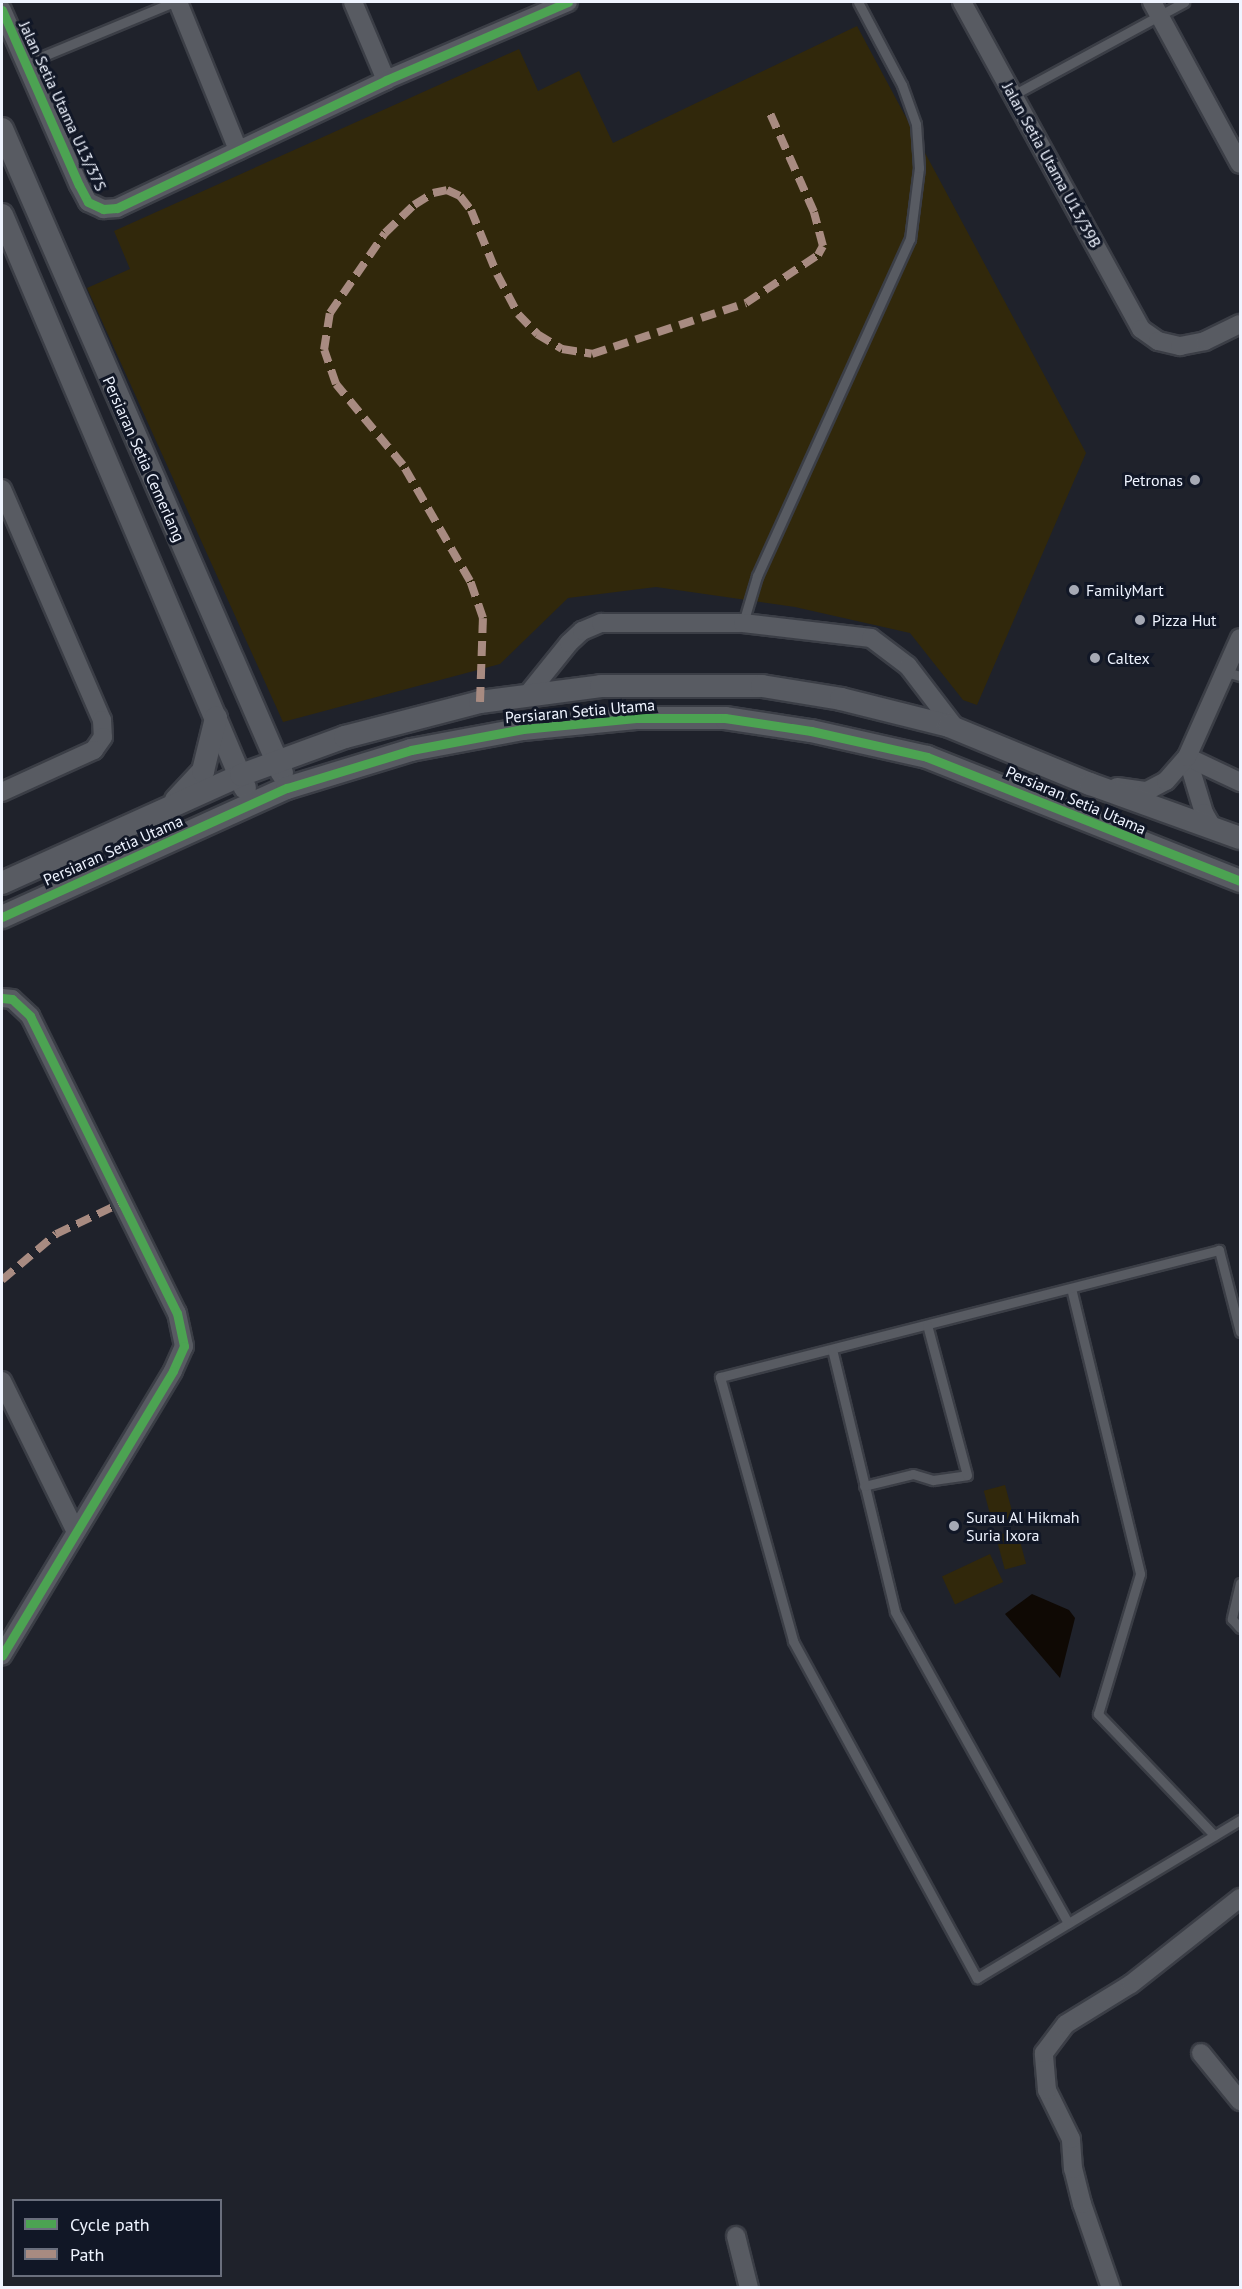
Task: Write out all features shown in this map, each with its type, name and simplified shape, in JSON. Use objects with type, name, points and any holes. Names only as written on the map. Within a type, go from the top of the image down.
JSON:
[{"type":"street","points":[[176,2],[238,150],[532,9],[568,2]]},
{"type":"street","points":[[353,2],[386,80]]},
{"type":"street","name":"Jalan Setia Utama U13/39B","points":[[962,2],[1142,329],[1158,341],[1179,346],[1205,341],[1240,324]]},
{"type":"street","points":[[1155,8],[1240,164]]},
{"type":"street","name":"Jalan Setia Utama U13/37S","points":[[2,10],[24,64],[88,202],[104,209],[117,208],[238,150]]},
{"type":"street","name":"Persiaran Setia Cemerlang","points":[[2,129],[278,760],[288,788]]},
{"type":"street","name":"Persiaran Setia Cemerlang","points":[[2,215],[241,775],[251,804]]},
{"type":"street","points":[[2,489],[102,720],[103,737],[94,750],[2,792]]},
{"type":"street","points":[[528,694],[569,643],[582,631],[601,623],[742,623],[871,638],[908,666],[957,730]]},
{"type":"street","points":[[1090,784],[1147,791],[1166,781],[1187,757],[1233,674],[1240,638]]},
{"type":"street","name":"Persiaran Setia Utama","points":[[2,883],[278,760],[415,717],[528,694],[601,686],[762,686],[841,699],[957,730],[1090,784],[1240,838]]},
{"type":"street","points":[[169,808],[203,771],[216,718]]},
{"type":"street","name":"Persiaran Setia Utama","points":[[2,917],[288,788],[411,750],[523,729],[638,718],[725,718],[811,731],[927,757],[1176,858],[1240,881]]},
{"type":"street","points":[[1187,757],[1240,782]]},
{"type":"street","points":[[1187,757],[1214,830]]},
{"type":"street","points":[[2,998],[12,999],[30,1016],[183,1331],[184,1346],[173,1371],[2,1656]]},
{"type":"street","points":[[2,1381],[76,1533]]},
{"type":"street","points":[[1111,2288],[1082,2204],[1073,2169],[1071,2139],[1047,2090],[1044,2053],[1066,2024],[1131,1984],[1240,1898]]},
{"type":"street","points":[[1201,2053],[1240,2101]]},
{"type":"street","points":[[736,2236],[749,2288]]},
{"type":"lane","points":[[24,64],[176,2]]},
{"type":"lane","points":[[742,623],[757,576],[910,239],[919,168],[916,124],[902,85],[858,2]]},
{"type":"lane","points":[[1013,95],[1155,8],[1184,2]]},
{"type":"lane","points":[[1240,1332],[1220,1250],[720,1377],[793,1641],[977,1978],[1240,1820]]},
{"type":"lane","points":[[1071,1288],[1140,1574],[1098,1714],[1214,1836]]},
{"type":"lane","points":[[864,1486],[913,1474],[933,1480],[967,1475],[927,1325]]},
{"type":"lane","points":[[832,1349],[895,1612],[1068,1923]]},
{"type":"lane","points":[[1240,1583],[1232,1619],[1240,1629]]},
{"type":"shaded area","points":[[857,26],[1086,453],[977,705],[963,700],[910,633],[795,607],[656,587],[568,598],[500,664],[283,722],[87,288],[130,269],[114,231],[519,49],[538,91],[579,71],[613,143]]},
{"type":"shaded area","points":[[1005,1485],[1014,1519],[993,1525],[984,1491]]},
{"type":"shaded area","points":[[1017,1530],[1026,1564],[1005,1570],[996,1536]]},
{"type":"shaded area","points":[[990,1554],[1003,1582],[955,1604],[942,1576]]},
{"type":"shaded area","points":[[1032,1594],[1069,1610],[1075,1618],[1060,1678],[1005,1614]]},
{"type":"marked path","points":[[480,702],[483,618],[470,581],[403,465],[336,384],[324,350],[330,313],[385,233],[414,205],[433,193],[447,190],[460,196],[471,210],[497,274],[518,314],[537,334],[562,349],[592,354],[746,303],[818,255],[823,246],[814,212],[770,113]]},
{"type":"marked path","points":[[2,1280],[56,1234],[121,1203]]},
{"type":"cycle path","points":[[2,10],[79,185],[88,202],[103,209],[117,208],[386,80],[568,2]]},
{"type":"cycle path","points":[[2,917],[287,788],[411,750],[523,729],[638,718],[725,718],[811,731],[927,757],[1240,881]]},
{"type":"cycle path","points":[[2,998],[12,999],[30,1016],[177,1313],[184,1346],[173,1371],[2,1656]]},
{"type":"place","name":"Petronas","points":[[1195,480]]},
{"type":"place","name":"FamilyMart","points":[[1074,590]]},
{"type":"place","name":"Pizza Hut","points":[[1140,620]]},
{"type":"place","name":"Caltex","points":[[1095,658]]},
{"type":"place","name":"Surau Al Hikmah Suria Ixora","points":[[954,1526]]}]
